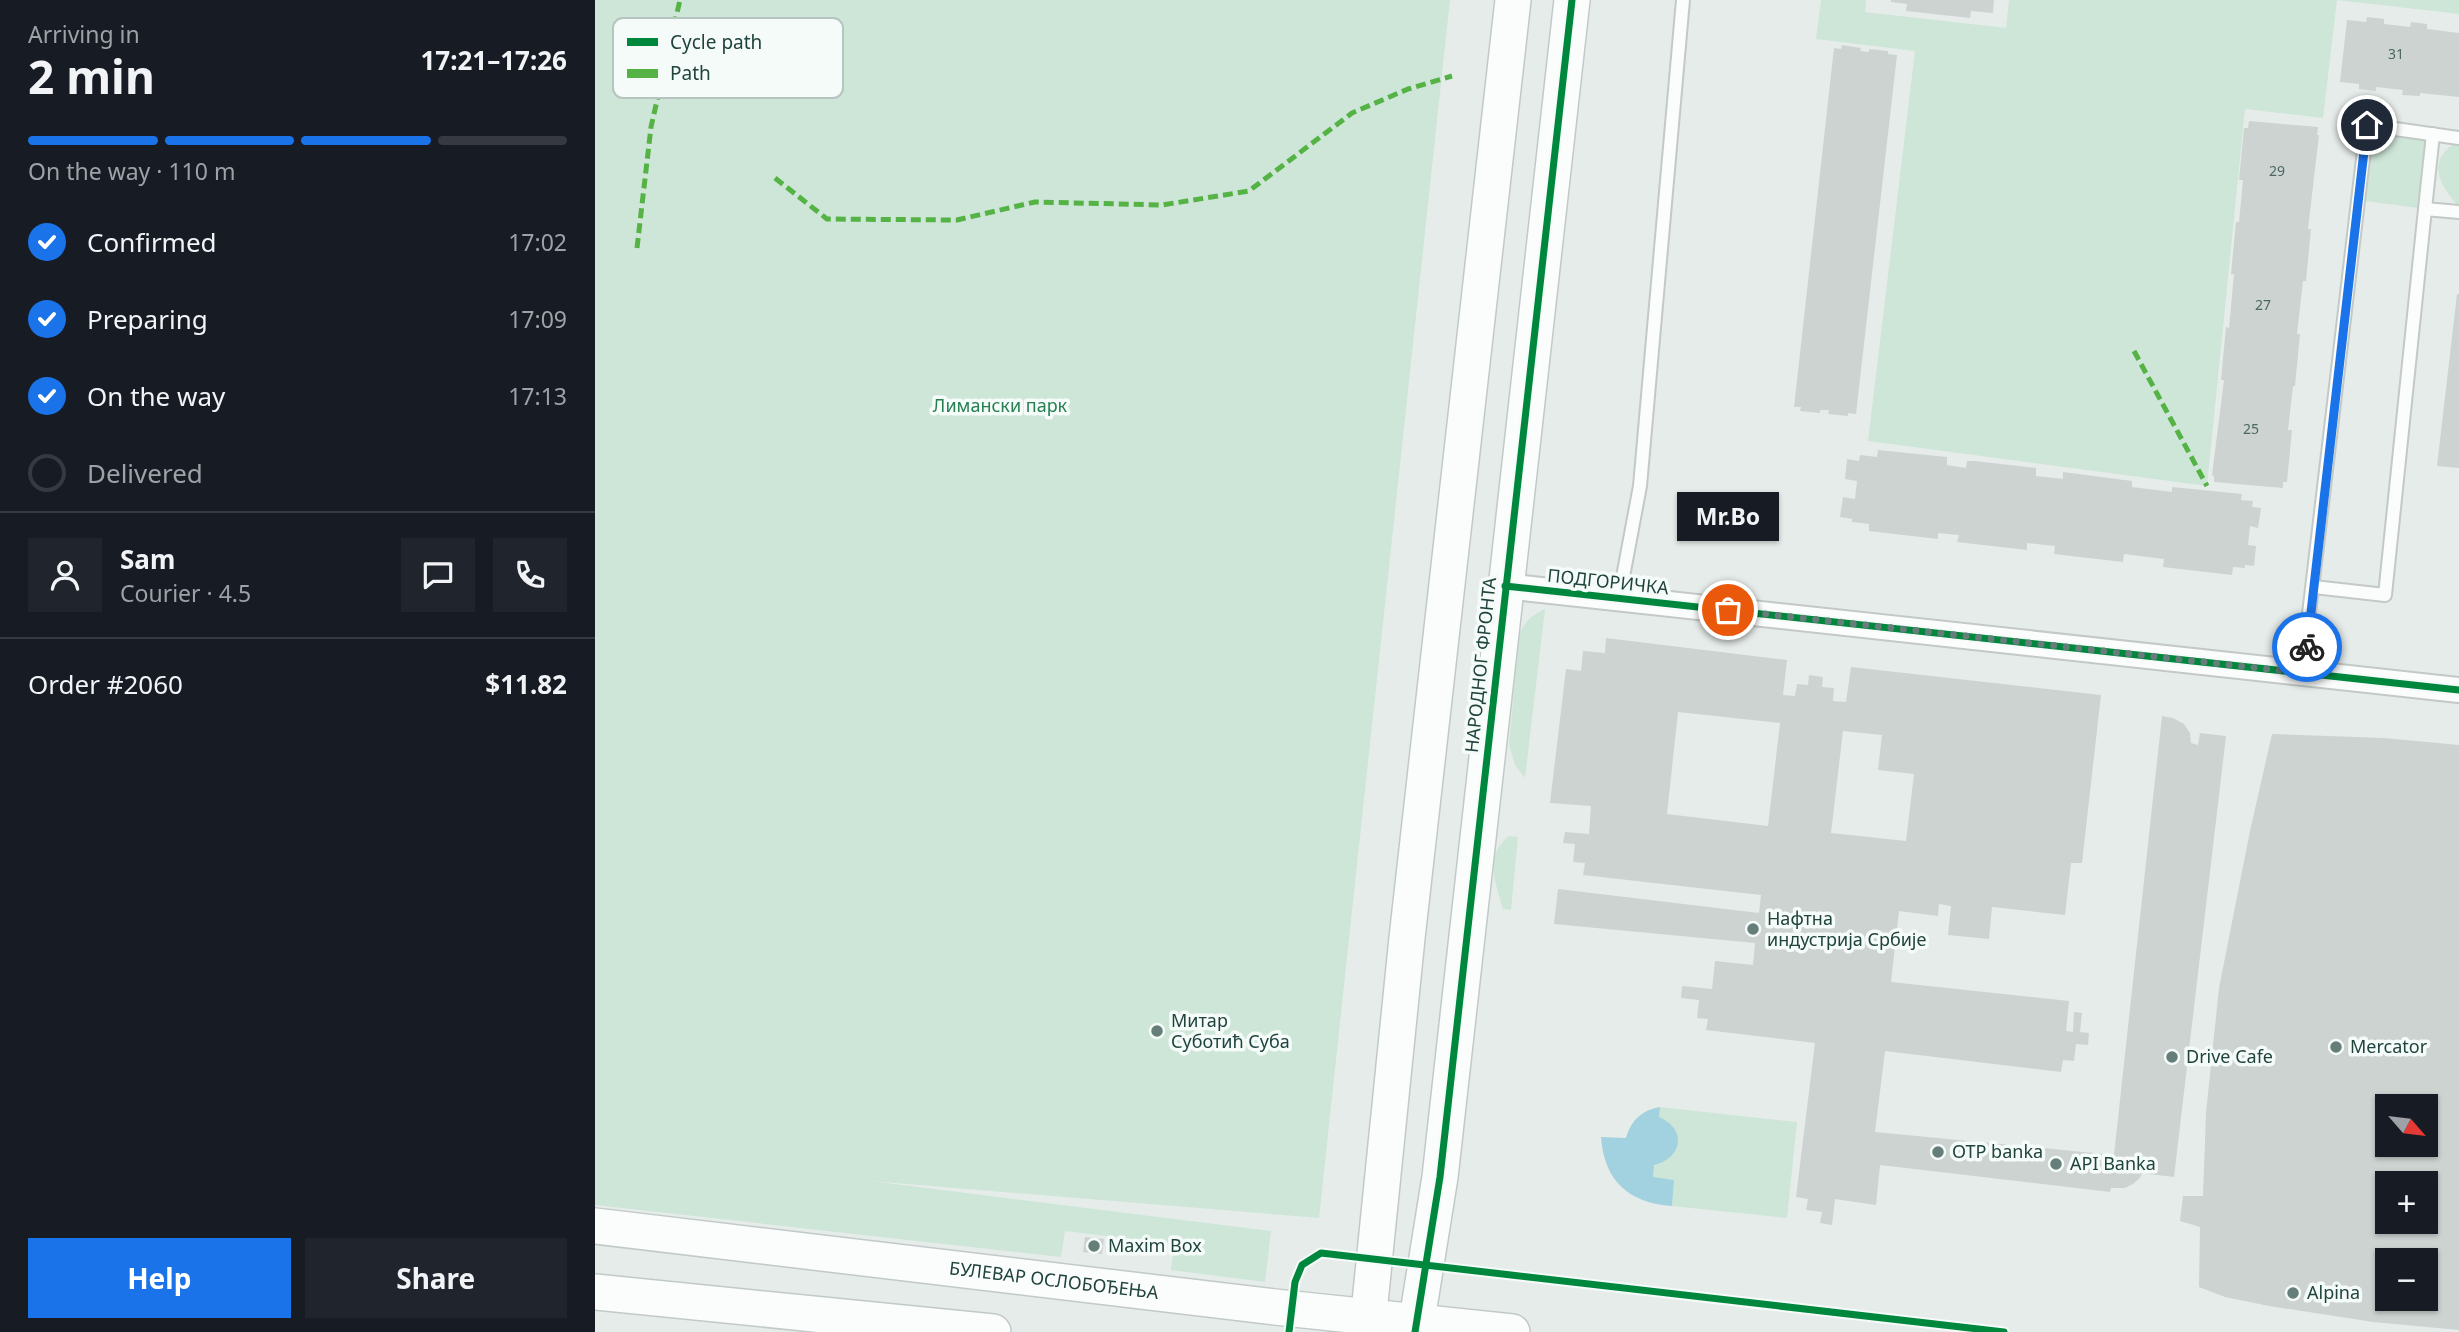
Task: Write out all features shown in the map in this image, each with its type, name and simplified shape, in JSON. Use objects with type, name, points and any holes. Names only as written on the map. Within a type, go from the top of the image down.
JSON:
[{"type":"street","points":[[1368,1324],[1407,938],[1513,0]]},
{"type":"street","name":"НАРОДНОГ ФРОНТА","points":[[1416,1326],[1440,1177],[1572,0]]},
{"type":"street","name":"ПОДГОРИЧКА","points":[[1505,586],[2459,690]]},
{"type":"street","name":"БУЛЕВАР ОСЛОБОЂЕЊА","points":[[595,1226],[1275,1307],[1368,1324],[1512,1332]]},
{"type":"street","points":[[595,1292],[993,1332]]},
{"type":"lane","points":[[1619,598],[1640,486],[1683,0]]},
{"type":"lane","points":[[2304,673],[2367,125],[2459,138]]},
{"type":"lane","points":[[2314,587],[2385,595],[2433,134]]},
{"type":"lane","points":[[2425,209],[2459,212]]},
{"type":"green space","name":"Лимански парк","points":[[595,0],[1450,0],[1319,1218],[871,1181],[1271,1231],[1265,1282],[1171,1270],[1174,1244],[1065,1231],[1061,1257],[595,1205]]},
{"type":"green space","points":[[1821,0],[1866,0],[1865,12],[2006,28],[2009,0],[2337,0],[2323,118],[2245,109],[2207,486],[1868,441],[1915,51],[1816,39]]},
{"type":"green space","points":[[2337,0],[2459,0],[2459,14]]},
{"type":"green space","points":[[2367,125],[2433,134],[2425,209],[2358,200]]},
{"type":"green space","points":[[2459,141],[2459,207],[2445,189],[2438,172],[2442,156]]},
{"type":"green space","points":[[1545,609],[1525,778],[1515,765],[1509,745],[1519,635],[1529,619]]},
{"type":"green space","points":[[1509,836],[1518,837],[1511,910],[1503,909],[1494,870],[1496,852]]},
{"type":"green space","points":[[1660,1107],[1797,1122],[1787,1218],[1672,1206],[1674,1180],[1653,1178]]},
{"type":"water","points":[[1660,1107],[1659,1117],[1674,1129],[1678,1143],[1671,1156],[1654,1165],[1653,1177],[1674,1180],[1672,1206],[1643,1200],[1621,1186],[1607,1166],[1601,1137],[1626,1138],[1638,1117]]},
{"type":"building","points":[[1891,0],[1994,0],[1993,13],[1971,11],[1970,18],[1906,11],[1907,4]]},
{"type":"building","points":[[2367,17],[2384,19],[2384,24],[2410,27],[2411,22],[2427,24],[2427,29],[2459,33],[2459,97],[2420,93],[2420,96],[2402,95],[2403,90],[2376,87],[2376,91],[2359,89],[2359,84],[2340,82],[2347,20],[2366,22]]},
{"type":"building","points":[[1842,45],[1861,48],[1860,51],[1888,51],[1888,54],[1897,55],[1856,414],[1848,413],[1848,416],[1828,414],[1829,410],[1820,410],[1820,413],[1800,411],[1801,407],[1794,407],[1834,48],[1841,49]]},
{"type":"building","points":[[2249,121],[2318,127],[2319,135],[2308,229],[2311,229],[2306,281],[2303,281],[2297,334],[2300,334],[2295,386],[2288,430],[2292,430],[2287,482],[2283,482],[2283,488],[2214,482],[2212,475],[2224,380],[2221,380],[2226,327],[2229,328],[2236,222],[2239,222],[2243,180],[2239,180],[2244,128],[2248,128]]},
{"type":"building","points":[[2459,294],[2459,468],[2437,466]]},
{"type":"building","points":[[1878,450],[1947,457],[1947,465],[1966,468],[1967,461],[1974,461],[2036,468],[2036,476],[2063,479],[2063,472],[2132,481],[2132,487],[2172,492],[2172,487],[2242,494],[2241,500],[2253,501],[2252,507],[2261,508],[2258,528],[2250,526],[2248,545],[2256,546],[2254,566],[2233,567],[2232,575],[2163,567],[2164,559],[2124,554],[2123,562],[2054,554],[2055,546],[2027,543],[2027,550],[1957,542],[1959,535],[1938,533],[1938,539],[1869,531],[1869,524],[1840,517],[1843,497],[1855,499],[1857,481],[1845,479],[1847,459],[1859,461],[1860,455],[1877,457]]},
{"type":"building","points":[[1700,507],[1755,514],[1753,537],[1697,530]]},
{"type":"building","name":"Нафтна индустрија Србије","points":[[1606,638],[1787,660],[1783,695],[1795,696],[1797,684],[1808,685],[1809,675],[1823,677],[1822,687],[1834,688],[1833,701],[1846,702],[1851,667],[2101,695],[2082,863],[2071,863],[2065,915],[1992,907],[1989,939],[1948,935],[1951,906],[1939,904],[1938,916],[1899,911],[1891,982],[2069,1001],[2066,1031],[2073,1032],[2074,1012],[2082,1013],[2080,1032],[2089,1033],[2088,1045],[2076,1044],[2074,1061],[2063,1060],[2061,1072],[1885,1051],[1875,1132],[2114,1155],[2162,716],[2184,724],[2190,733],[2191,743],[2198,745],[2200,733],[2226,736],[2174,1177],[2148,1174],[2150,1162],[2146,1162],[2140,1178],[2133,1184],[2125,1188],[2111,1188],[2110,1192],[1880,1165],[1876,1205],[1835,1199],[1832,1225],[1820,1223],[1822,1212],[1806,1210],[1808,1199],[1796,1197],[1815,1043],[1706,1030],[1708,1019],[1697,1018],[1699,1000],[1681,998],[1682,986],[1712,989],[1715,961],[1753,965],[1755,943],[1554,924],[1558,889],[1759,913],[1761,895],[1583,875],[1585,863],[1573,862],[1575,844],[1563,843],[1565,832],[1589,834],[1591,806],[1550,803],[1566,669],[1581,671],[1583,651],[1605,653]],"holes":[[[1678,712],[1780,723],[1768,826],[1667,814]],[[1843,731],[1882,735],[1878,770],[1914,774],[1906,841],[1831,833]]]},
{"type":"building","name":"Mercator","points":[[2272,734],[2384,738],[2459,745],[2459,1330],[2373,1322],[2269,1306],[2225,1297],[2199,1287],[2200,1227],[2180,1221],[2183,1196],[2203,1196],[2206,1113],[2219,988]]},
{"type":"building","name":"Maxim Box","points":[[1085,1237],[1104,1239],[1102,1254],[1083,1252]]},
{"type":"marked path","points":[[676,18],[680,0]]},
{"type":"marked path","points":[[775,178],[827,219],[957,220],[1035,202],[1162,205],[1249,191],[1352,113],[1408,89],[1452,76]]},
{"type":"marked path","points":[[637,248],[651,127],[658,98]]},
{"type":"marked path","points":[[2134,351],[2207,486]]},
{"type":"cycle path","points":[[1415,1332],[1440,1177],[1572,0]]},
{"type":"cycle path","points":[[1505,586],[2459,690]]},
{"type":"cycle path","points":[[1289,1332],[1295,1282],[1302,1265],[1321,1253],[2004,1332]]},
{"type":"way so far","points":[[1728,610],[2304,673],[2307,647]]},
{"type":"place","name":"Mr.Bo","points":[[1728,610]]},
{"type":"place","name":"Нафтна индустрија Србије","points":[[1753,929]]},
{"type":"place","name":"Митар Суботић Суба","points":[[1157,1031]]},
{"type":"place","name":"Mercator","points":[[2336,1047]]},
{"type":"place","name":"Drive Cafe","points":[[2172,1057]]},
{"type":"place","name":"OTP banka","points":[[1938,1152]]},
{"type":"place","name":"API Banka","points":[[2056,1164]]},
{"type":"place","name":"Maxim Box","points":[[1094,1246]]},
{"type":"place","name":"Alpina","points":[[2293,1293]]},
{"type":"route","points":[[2307,647],[2367,125]]}]
